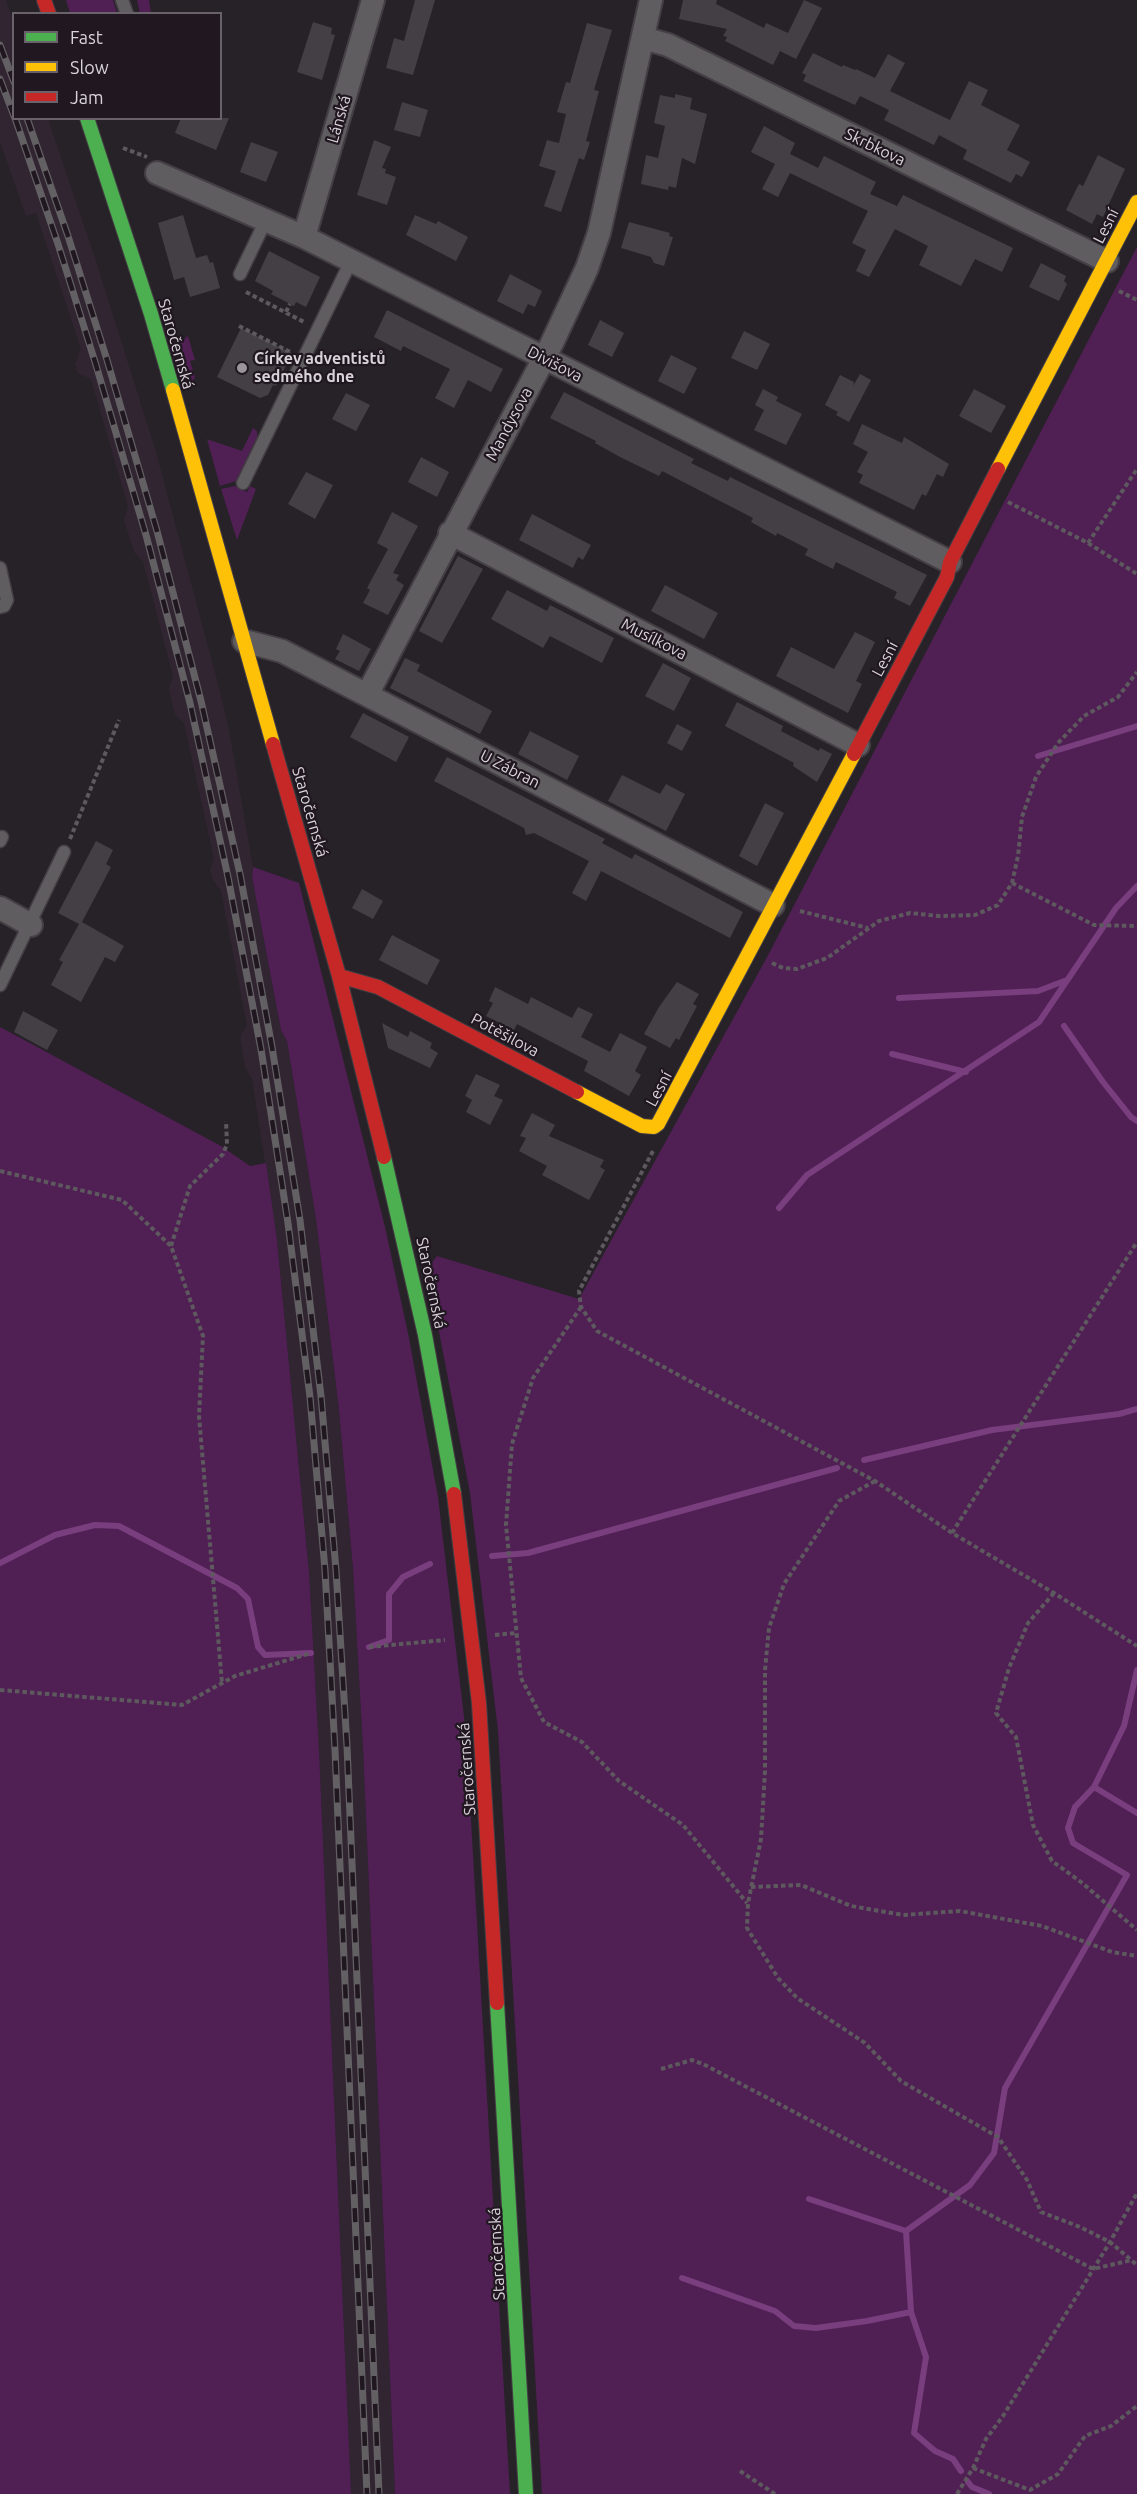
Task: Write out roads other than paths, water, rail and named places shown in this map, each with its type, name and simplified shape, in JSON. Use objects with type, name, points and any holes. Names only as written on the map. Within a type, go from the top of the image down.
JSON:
[{"type":"main road","name":"Staročernská","points":[[88,120],[151,314],[339,976],[401,1224],[425,1335],[454,1495],[471,1638],[485,1794],[526,2494]]},
{"type":"main road","name":"Lesní","points":[[654,1127],[662,1119],[783,907],[858,745],[947,577],[950,562],[1137,202]]},
{"type":"main road","name":"Potěšilova","points":[[339,976],[378,987],[642,1126],[654,1127]]},
{"type":"street","name":"Lánská","points":[[304,237],[373,0]]},
{"type":"street","name":"Mandysova","points":[[367,695],[573,300],[599,233],[651,0]]},
{"type":"street","name":"Skrbkova","points":[[643,38],[668,45],[1107,261]]},
{"type":"street","name":"Divišova","points":[[157,173],[304,237],[950,562]]},
{"type":"street","name":"Musílkova","points":[[450,533],[858,745]]},
{"type":"street","name":"U Zábran","points":[[244,641],[282,651],[783,907]]},
{"type":"street","points":[[0,908],[31,925]]},
{"type":"lane","points":[[240,274],[266,220]]},
{"type":"lane","points":[[243,483],[351,261]]},
{"type":"lane","points":[[0,568],[7,600],[4,606],[0,607]]},
{"type":"lane","points":[[0,985],[31,925],[64,852]]},
{"type":"waterway","points":[[1038,756],[1137,726]]},
{"type":"waterway","points":[[779,1208],[807,1175],[1039,1022],[1116,908],[1137,886]]},
{"type":"waterway","points":[[899,998],[1038,991],[1067,980]]},
{"type":"waterway","points":[[1064,1026],[1103,1082],[1131,1117],[1137,1121]]},
{"type":"waterway","points":[[892,1054],[966,1072]]},
{"type":"waterway","points":[[864,1460],[992,1430],[1119,1414],[1137,1409]]},
{"type":"waterway","points":[[492,1556],[528,1553],[837,1468]]},
{"type":"waterway","points":[[0,1563],[55,1535],[95,1525],[119,1526],[237,1588],[248,1599],[258,1647],[265,1655],[311,1653]]},
{"type":"waterway","points":[[369,1647],[389,1640],[389,1594],[403,1577],[430,1564]]},
{"type":"waterway","points":[[961,2471],[953,2459],[935,2451],[914,2433],[926,2357],[911,2312],[906,2231],[970,2185],[994,2153],[1005,2088],[1127,1875],[1073,1843],[1068,1828],[1075,1807],[1094,1787],[1124,1726],[1137,1670]]},
{"type":"waterway","points":[[1094,1787],[1137,1813]]},
{"type":"waterway","points":[[809,2199],[906,2231]]},
{"type":"waterway","points":[[682,2278],[775,2311],[794,2326],[816,2328],[911,2312]]},
{"type":"waterway","points":[[968,2482],[972,2487],[989,2494]]},
{"type":"railway","points":[[0,45],[12,77]]},
{"type":"railway","points":[[0,79],[12,111]]},
{"type":"railway","points":[[16,120],[96,365],[146,535],[190,703],[228,877],[261,1049],[288,1223],[310,1397],[325,1570],[335,1750],[367,2494]]},
{"type":"railway","points":[[28,120],[68,236],[107,360],[157,531],[201,701],[240,874],[272,1047],[300,1220],[321,1396],[336,1570],[347,1746],[379,2494]]},
{"type":"place","name":"Církev adventistů sedmého dne","points":[[242,368]]}]
